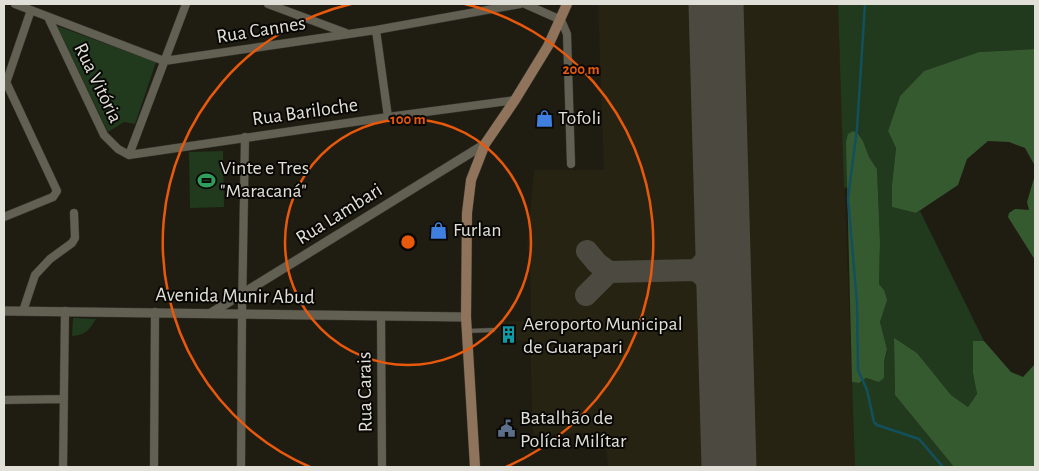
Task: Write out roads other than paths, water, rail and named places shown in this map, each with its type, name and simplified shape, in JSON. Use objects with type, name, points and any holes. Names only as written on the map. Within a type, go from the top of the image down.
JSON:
[{"type":"main road","points":[[476,467],[466,317],[466,212],[471,180],[485,144],[548,46],[567,4]]},
{"type":"street","name":"Rua Cannes","points":[[15,4],[164,61],[376,30],[520,4]]},
{"type":"street","points":[[129,155],[186,4]]},
{"type":"street","points":[[268,4],[349,34]]},
{"type":"street","points":[[526,4],[561,20],[567,34],[571,164]]},
{"type":"street","points":[[4,217],[53,197],[57,191],[5,85],[31,10]]},
{"type":"street","name":"Rua Vitória","points":[[48,17],[104,134],[118,149],[129,155]]},
{"type":"street","points":[[376,30],[388,117]]},
{"type":"street","name":"Rua Bariloche","points":[[129,155],[515,100]]},
{"type":"street","points":[[241,467],[245,137]]},
{"type":"street","name":"Rua Lambari","points":[[211,313],[485,144]]},
{"type":"street","points":[[23,311],[35,275],[50,259],[72,243],[75,238],[74,213]]},
{"type":"street","name":"Avenida Munir Abud","points":[[4,311],[466,317]]},
{"type":"street","points":[[63,467],[64,311]]},
{"type":"street","points":[[154,467],[155,312]]},
{"type":"street","name":"Rua Carais","points":[[381,316],[382,467]]},
{"type":"street","points":[[4,400],[64,399]]},
{"type":"lane","points":[[467,331],[493,330]]},
{"type":"waterway","points":[[865,4],[857,129],[848,198],[857,303],[858,370],[867,390],[874,422],[877,425],[919,439],[943,467]]},
{"type":"place","name":"Tofoli","points":[[544,118]]},
{"type":"place","name":"Vinte e Tres \"Maracaná\"","points":[[206,180]]},
{"type":"place","name":"Furlan","points":[[439,230]]},
{"type":"place","name":"Aeroporto Municipal de Guarapari","points":[[509,335]]},
{"type":"place","name":"Batalhão de Polícia Milítar","points":[[506,429]]}]
